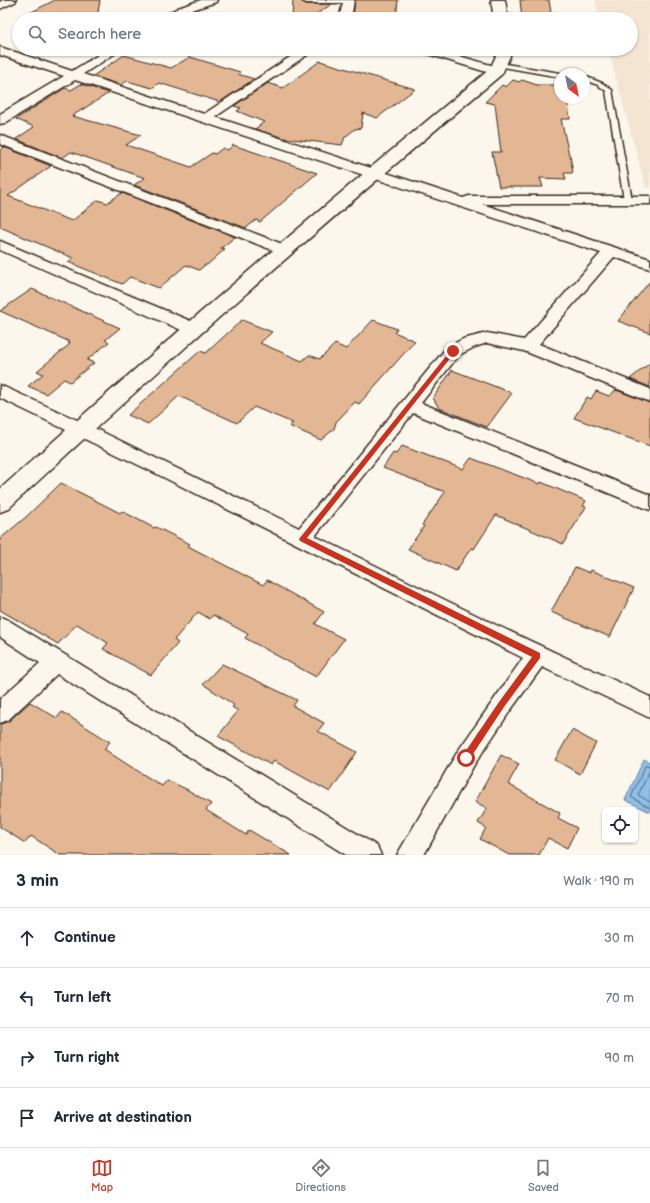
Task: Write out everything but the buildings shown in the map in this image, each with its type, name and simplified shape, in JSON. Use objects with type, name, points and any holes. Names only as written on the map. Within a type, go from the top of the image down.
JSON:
[{"type":"street","points":[[0,6],[10,0]]},
{"type":"street","points":[[178,12],[212,0]]},
{"type":"street","points":[[306,0],[349,0],[346,12]]},
{"type":"street","points":[[498,0],[500,12]]},
{"type":"street","points":[[0,51],[12,55]]},
{"type":"street","points":[[15,56],[650,264]]},
{"type":"street","points":[[0,120],[105,56]]},
{"type":"street","points":[[204,119],[299,56]]},
{"type":"street","points":[[464,56],[500,62]]},
{"type":"street","points":[[0,503],[80,428],[500,62]]},
{"type":"street","points":[[0,139],[285,250]]},
{"type":"street","points":[[455,201],[542,199],[650,200]]},
{"type":"street","points":[[524,223],[542,199]]},
{"type":"street","points":[[0,246],[194,329]]},
{"type":"street","points":[[528,346],[611,251]]},
{"type":"street","points":[[302,539],[453,351],[469,343],[487,338],[528,346],[650,396]]},
{"type":"street","points":[[0,391],[80,428],[537,656],[650,708]]},
{"type":"street","points":[[410,404],[650,503]]},
{"type":"street","points":[[0,626],[368,855]]},
{"type":"street","points":[[410,855],[466,758],[502,704],[537,656]]},
{"type":"street","points":[[0,713],[56,662]]},
{"type":"lane","points":[[500,62],[554,74]]},
{"type":"lane","points":[[590,80],[600,84],[609,90],[628,200]]},
{"type":"shaded area","points":[[595,0],[650,0],[650,188],[646,188],[610,56],[638,56],[638,12],[598,12]]},
{"type":"water","points":[[644,759],[650,762],[650,812],[625,800]]},
{"type":"route","points":[[453,351],[302,539],[537,656],[502,704],[466,758]]}]
